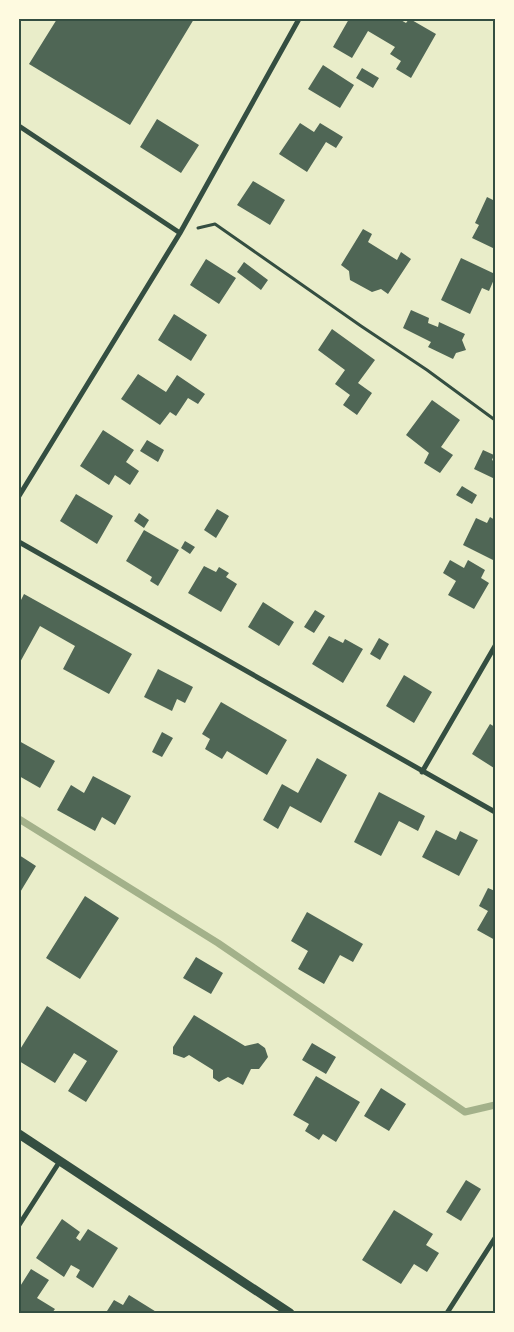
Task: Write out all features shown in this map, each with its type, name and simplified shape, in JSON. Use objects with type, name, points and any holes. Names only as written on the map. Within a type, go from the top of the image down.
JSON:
[{"type":"street","points":[[19,496],[180,232],[299,19]]},
{"type":"street","points":[[19,126],[180,232]]},
{"type":"street","points":[[19,542],[495,812]]},
{"type":"street","points":[[422,772],[495,646]]},
{"type":"street","points":[[19,1134],[290,1313]]},
{"type":"street","points":[[19,1225],[60,1161]]},
{"type":"street","points":[[447,1313],[495,1238]]},
{"type":"path","points":[[215,224],[427,370],[495,420]]},
{"type":"building","points":[[57,19],[194,19],[130,125],[29,64]]},
{"type":"building","points":[[349,19],[399,19],[406,23],[410,19],[436,34],[411,78],[396,69],[401,61],[390,54],[395,47],[368,31],[352,58],[333,47]]},
{"type":"building","points":[[323,65],[354,85],[340,108],[308,89]]},
{"type":"building","points":[[362,68],[379,78],[373,88],[356,78]]},
{"type":"building","points":[[157,119],[199,145],[181,173],[140,147]]},
{"type":"building","points":[[300,123],[314,132],[320,123],[343,137],[336,148],[326,142],[307,172],[279,154]]},
{"type":"building","points":[[253,181],[285,200],[270,225],[237,205]]},
{"type":"building","points":[[487,197],[495,201],[495,249],[472,238],[479,225],[475,223]]},
{"type":"building","points":[[363,229],[372,234],[368,242],[397,260],[401,252],[411,259],[388,294],[381,289],[372,292],[350,280],[349,271],[341,265]]},
{"type":"building","points":[[461,258],[495,274],[489,291],[482,288],[470,314],[441,300]]},
{"type":"building","points":[[206,259],[236,278],[219,304],[190,285]]},
{"type":"building","points":[[244,262],[268,280],[261,290],[237,272]]},
{"type":"building","points":[[411,310],[429,318],[428,323],[438,327],[439,322],[465,334],[462,340],[466,350],[456,353],[453,359],[428,347],[431,342],[403,328]]},
{"type":"building","points":[[174,314],[207,335],[191,361],[158,340]]},
{"type":"building","points":[[332,329],[375,360],[358,383],[372,393],[357,415],[343,405],[350,395],[335,384],[345,370],[318,350]]},
{"type":"building","points":[[138,374],[166,392],[177,375],[205,394],[198,404],[188,398],[176,416],[170,412],[160,425],[121,399]]},
{"type":"building","points":[[432,400],[460,420],[441,447],[453,455],[440,473],[424,463],[429,453],[406,435]]},
{"type":"building","points":[[103,430],[134,450],[126,462],[139,471],[130,485],[115,475],[109,485],[80,466]]},
{"type":"building","points":[[147,440],[164,450],[158,462],[140,451]]},
{"type":"building","points":[[483,450],[494,455],[492,460],[495,462],[495,479],[474,469]]},
{"type":"building","points":[[462,486],[477,495],[472,504],[456,495]]},
{"type":"building","points":[[76,494],[113,516],[97,544],[60,521]]},
{"type":"building","points":[[217,509],[229,516],[216,538],[204,530]]},
{"type":"building","points":[[139,513],[149,520],[144,528],[134,521]]},
{"type":"building","points":[[490,517],[495,520],[495,561],[463,545],[476,518],[487,523]]},
{"type":"building","points":[[144,530],[179,550],[158,586],[150,581],[152,577],[126,561]]},
{"type":"building","points":[[185,541],[195,547],[190,554],[181,548]]},
{"type":"building","points":[[450,560],[464,568],[468,560],[485,570],[481,578],[489,583],[474,609],[448,595],[456,581],[443,573]]},
{"type":"building","points":[[204,566],[216,572],[219,567],[229,573],[226,577],[237,584],[221,612],[188,593]]},
{"type":"building","points":[[24,594],[132,654],[109,694],[63,669],[75,646],[40,626],[19,664],[19,604]]},
{"type":"building","points":[[263,602],[294,622],[279,646],[248,627]]},
{"type":"building","points":[[315,610],[325,616],[314,633],[304,627]]},
{"type":"building","points":[[329,636],[343,643],[345,639],[363,649],[343,683],[312,664]]},
{"type":"building","points":[[379,638],[389,644],[380,660],[370,654]]},
{"type":"building","points":[[158,669],[193,687],[185,703],[177,699],[172,711],[144,697]]},
{"type":"building","points":[[404,675],[432,692],[414,723],[386,706]]},
{"type":"building","points":[[221,702],[287,740],[267,775],[227,751],[222,759],[205,749],[210,739],[202,734]]},
{"type":"building","points":[[490,724],[495,727],[494,768],[472,754]]},
{"type":"building","points":[[162,732],[173,738],[162,757],[152,752]]},
{"type":"building","points":[[19,741],[55,761],[40,788],[19,776]]},
{"type":"building","points":[[317,758],[347,775],[321,823],[290,806],[278,829],[263,820],[282,784],[298,793]]},
{"type":"building","points":[[93,776],[131,796],[115,825],[102,817],[95,831],[57,810],[71,785],[84,793]]},
{"type":"building","points":[[379,792],[425,816],[418,831],[399,821],[381,856],[354,842]]},
{"type":"building","points":[[436,830],[456,840],[460,831],[478,840],[459,876],[422,857]]},
{"type":"building","points":[[19,855],[36,866],[19,894]]},
{"type":"building","points":[[488,888],[495,891],[495,940],[477,930],[488,911],[479,906]]},
{"type":"building","points":[[85,896],[119,918],[80,979],[46,958]]},
{"type":"building","points":[[307,912],[363,944],[353,962],[340,955],[324,984],[298,969],[308,951],[291,941]]},
{"type":"building","points":[[196,957],[223,973],[211,994],[183,978]]},
{"type":"building","points":[[47,1006],[118,1051],[86,1102],[68,1091],[87,1061],[74,1053],[55,1083],[19,1061],[19,1051]]},
{"type":"building","points":[[194,1015],[245,1046],[258,1043],[265,1048],[268,1057],[259,1069],[251,1069],[243,1085],[228,1077],[219,1082],[213,1078],[213,1070],[189,1055],[184,1058],[173,1054],[173,1047]]},
{"type":"building","points":[[312,1043],[336,1057],[326,1074],[302,1060]]},
{"type":"building","points":[[316,1076],[360,1102],[336,1142],[323,1134],[319,1140],[305,1131],[309,1124],[293,1115]]},
{"type":"building","points":[[381,1088],[406,1104],[389,1131],[364,1116]]},
{"type":"building","points":[[466,1180],[481,1189],[461,1221],[446,1212]]},
{"type":"building","points":[[394,1210],[433,1234],[426,1245],[439,1253],[427,1272],[414,1264],[401,1284],[362,1260]]},
{"type":"building","points":[[62,1219],[80,1232],[76,1238],[80,1241],[88,1229],[118,1248],[93,1288],[76,1277],[80,1270],[71,1265],[64,1277],[36,1258]]},
{"type":"building","points":[[31,1269],[49,1280],[37,1298],[55,1309],[52,1313],[19,1313],[19,1288]]},
{"type":"building","points":[[129,1295],[158,1313],[110,1313],[107,1311],[114,1300],[123,1305]]},
{"type":"waterway","points":[[19,819],[218,943],[465,1112],[495,1105]]}]
